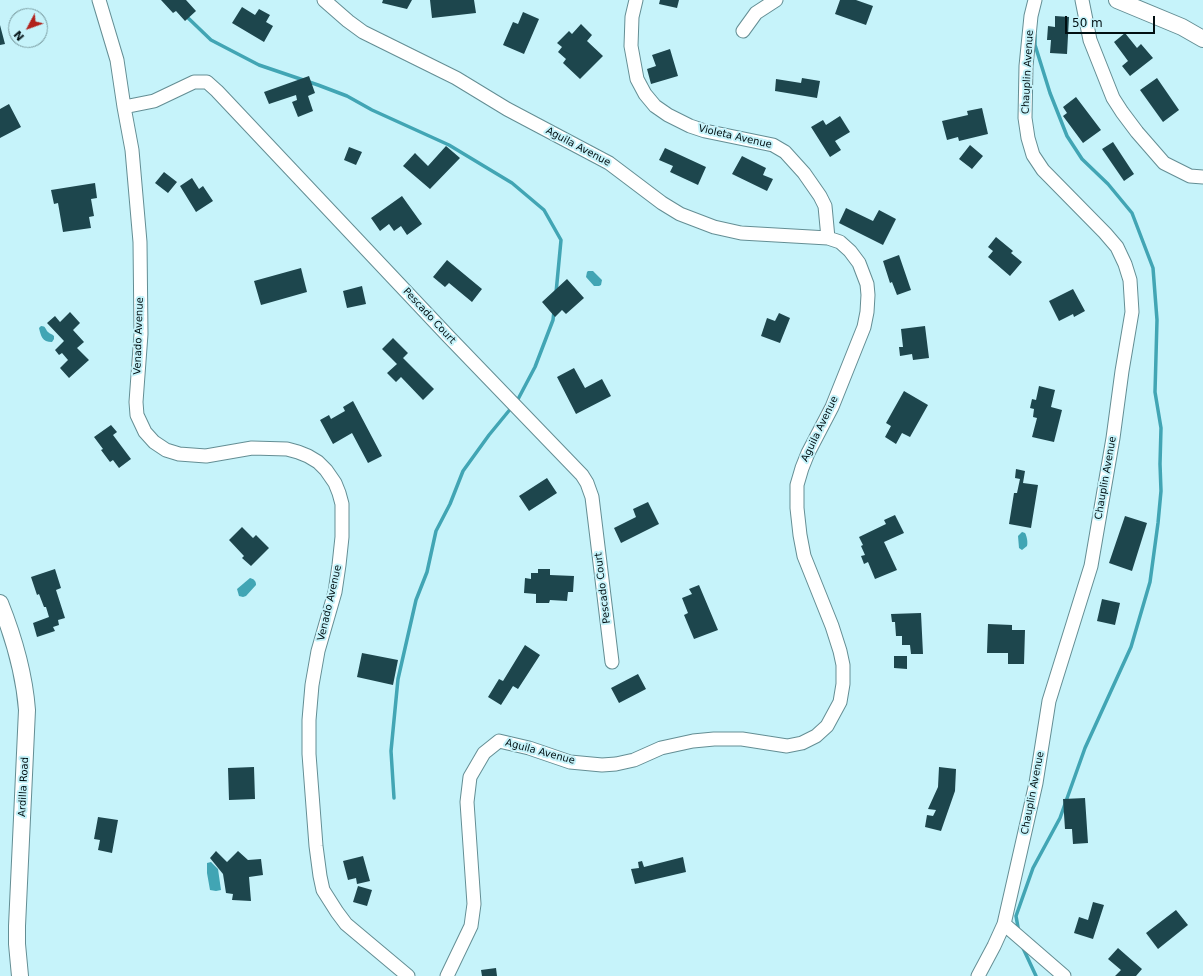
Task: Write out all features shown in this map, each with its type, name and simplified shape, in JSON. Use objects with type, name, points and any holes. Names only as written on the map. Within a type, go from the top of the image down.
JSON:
[{"type":"street","name":"Venado Avenue","points":[[99,0],[117,60],[132,150],[140,242],[140,334],[136,402],[138,415],[145,432],[154,442],[166,450],[179,454],[206,456],[252,448],[287,449],[313,459],[326,470],[335,483],[342,504],[340,564],[335,592],[318,651],[312,685],[309,720],[309,754],[316,846],[320,876],[323,890],[346,924],[408,976]]},
{"type":"street","name":"Aguila Avenue","points":[[324,0],[363,32],[456,78],[507,109],[609,163],[680,214],[714,227],[741,233],[828,238],[840,242],[850,251],[859,263],[867,284],[867,312],[864,327],[832,407],[808,453],[797,485],[797,508],[804,556],[832,626],[843,665],[843,684],[840,702],[827,726],[816,736],[802,743],[787,746],[742,740],[714,739],[693,741],[661,748],[634,760],[602,765],[570,762],[529,748],[499,741],[484,753],[470,777],[467,802],[474,904],[470,926],[447,976]]},
{"type":"street","name":"Violeta Avenue","points":[[636,0],[632,17],[631,46],[637,79],[645,94],[656,106],[668,115],[690,126],[705,131],[773,145],[785,152],[804,173],[820,196],[825,206],[828,238]]},
{"type":"street","points":[[743,31],[756,13],[776,0]]},
{"type":"street","name":"Chauplin Avenue","points":[[978,976],[1004,924],[1036,783],[1049,700],[1091,566],[1113,438],[1132,312],[1130,280],[1125,264],[1117,247],[1043,170],[1033,155],[1028,138],[1025,118],[1026,66],[1031,16],[1035,0]]},
{"type":"street","points":[[1082,0],[1090,40],[1113,98],[1122,112],[1164,163],[1190,176],[1203,176]]},
{"type":"street","points":[[1117,0],[1182,27],[1203,39]]},
{"type":"street","name":"Pescado Court","points":[[124,107],[154,101],[194,82],[207,82],[582,475],[587,483],[592,497],[612,662]]},
{"type":"street","name":"Ardilla Road","points":[[0,602],[18,652],[26,690],[27,710],[17,926],[20,976]]},
{"type":"street","points":[[1004,924],[1064,976]]},
{"type":"water","points":[[588,271],[593,271],[602,280],[601,285],[594,286],[586,277]]},
{"type":"water","points":[[41,326],[45,327],[48,332],[54,336],[52,342],[46,341],[42,338],[39,328]]},
{"type":"water","points":[[1022,532],[1026,534],[1027,546],[1022,550],[1019,548],[1018,536]]},
{"type":"water","points":[[250,578],[256,582],[256,585],[246,596],[239,596],[237,589]]},
{"type":"water","points":[[211,862],[218,869],[221,890],[210,890],[207,863]]},
{"type":"building","points":[[161,0],[186,0],[196,11],[185,21],[176,11],[173,13]]},
{"type":"building","points":[[383,0],[412,0],[407,9],[382,3]]},
{"type":"building","points":[[430,0],[474,0],[476,13],[432,18]]},
{"type":"building","points":[[660,0],[679,0],[677,8],[659,4]]},
{"type":"building","points":[[840,0],[856,0],[873,6],[866,25],[835,14]]},
{"type":"building","points":[[242,7],[255,15],[259,9],[270,15],[266,22],[273,26],[264,42],[232,23]]},
{"type":"building","points":[[523,12],[539,19],[524,54],[503,45],[513,22],[518,24]]},
{"type":"building","points":[[1055,16],[1069,17],[1067,54],[1050,53],[1051,40],[1047,40],[1048,26],[1055,27]]},
{"type":"building","points":[[581,24],[592,35],[587,41],[603,56],[580,79],[563,63],[566,59],[558,52],[562,47],[557,43],[569,31],[572,34]]},
{"type":"building","points":[[0,25],[5,44],[0,45]]},
{"type":"building","points":[[1125,33],[1137,48],[1141,44],[1153,58],[1130,76],[1122,66],[1128,61],[1114,42]]},
{"type":"building","points":[[670,49],[678,76],[651,84],[647,69],[656,66],[652,55]]},
{"type":"building","points":[[309,76],[315,93],[308,96],[313,111],[298,117],[292,102],[297,100],[296,95],[269,104],[264,92]]},
{"type":"building","points":[[802,78],[820,81],[817,98],[775,91],[776,79],[801,83]]},
{"type":"building","points":[[1157,78],[1179,110],[1163,122],[1140,90]]},
{"type":"building","points":[[1076,97],[1101,130],[1083,143],[1063,116],[1067,113],[1063,107]]},
{"type":"building","points":[[9,104],[21,127],[0,138],[0,109]]},
{"type":"building","points":[[982,108],[988,134],[959,141],[958,137],[947,140],[942,121],[968,115],[967,111]]},
{"type":"building","points":[[840,116],[850,132],[835,141],[841,150],[830,157],[811,127],[823,120],[826,125]]},
{"type":"building","points":[[1113,142],[1134,174],[1124,181],[1102,149]]},
{"type":"building","points":[[970,145],[983,156],[972,169],[959,159]]},
{"type":"building","points":[[446,146],[460,158],[430,189],[403,166],[415,153],[428,166]]},
{"type":"building","points":[[349,147],[362,152],[356,165],[344,160]]},
{"type":"building","points":[[665,148],[706,167],[698,185],[670,172],[673,166],[659,160]]},
{"type":"building","points":[[742,156],[766,168],[763,175],[773,179],[767,191],[732,174]]},
{"type":"building","points":[[164,172],[177,182],[168,193],[155,183]]},
{"type":"building","points":[[192,178],[199,189],[203,186],[213,201],[196,212],[180,186]]},
{"type":"building","points":[[95,183],[97,198],[91,199],[94,216],[89,217],[91,228],[63,232],[58,203],[54,204],[51,190]]},
{"type":"building","points":[[402,196],[422,224],[407,235],[401,226],[394,231],[389,224],[380,231],[371,218]]},
{"type":"building","points":[[846,208],[873,221],[879,210],[896,219],[883,245],[839,223]]},
{"type":"building","points":[[996,237],[1013,251],[1011,253],[1022,262],[1010,276],[988,257],[993,251],[988,247]]},
{"type":"building","points":[[899,255],[911,290],[897,295],[892,282],[890,283],[883,261]]},
{"type":"building","points":[[447,260],[482,289],[472,302],[449,283],[445,287],[433,277]]},
{"type":"building","points":[[301,268],[307,292],[261,305],[254,281]]},
{"type":"building","points":[[567,279],[584,298],[566,314],[562,310],[555,317],[542,302]]},
{"type":"building","points":[[362,286],[366,304],[347,308],[343,291]]},
{"type":"building","points":[[1073,289],[1085,311],[1074,317],[1073,314],[1059,321],[1049,301]]},
{"type":"building","points":[[70,312],[80,323],[73,330],[84,342],[77,348],[89,360],[69,378],[60,368],[68,360],[62,353],[59,355],[55,350],[64,341],[47,323],[55,316],[60,322]]},
{"type":"building","points":[[779,313],[790,318],[780,343],[761,336],[767,318],[775,321]]},
{"type":"building","points":[[925,326],[929,358],[913,360],[912,354],[900,356],[899,347],[903,347],[901,329]]},
{"type":"building","points":[[393,338],[408,353],[403,358],[434,389],[423,400],[401,377],[396,382],[387,373],[397,364],[382,349]]},
{"type":"building","points":[[574,368],[585,388],[602,379],[611,396],[576,414],[557,377]]},
{"type":"building","points":[[1039,386],[1055,390],[1051,407],[1062,410],[1054,442],[1032,437],[1037,418],[1033,417],[1034,409],[1030,408],[1032,399],[1036,400]]},
{"type":"building","points":[[904,391],[928,405],[910,437],[902,433],[896,444],[885,437],[891,426],[886,423]]},
{"type":"building","points":[[353,401],[382,456],[368,463],[352,433],[333,444],[320,420],[329,415],[331,419],[345,411],[343,407]]},
{"type":"building","points":[[111,425],[117,432],[113,435],[131,459],[119,468],[113,460],[110,462],[94,437]]},
{"type":"building","points":[[1016,469],[1025,471],[1023,483],[1038,485],[1031,528],[1009,524],[1014,493],[1017,493],[1020,479],[1015,478]]},
{"type":"building","points":[[547,478],[557,493],[529,511],[519,496]]},
{"type":"building","points":[[648,502],[659,524],[621,543],[614,528],[636,517],[633,509]]},
{"type":"building","points":[[895,515],[904,533],[884,542],[897,570],[875,579],[868,562],[864,564],[861,556],[865,555],[861,546],[863,545],[859,537],[886,524],[884,520]]},
{"type":"building","points":[[1125,516],[1147,523],[1132,571],[1109,563]]},
{"type":"building","points":[[242,527],[253,538],[256,535],[269,548],[251,566],[242,558],[244,556],[229,540]]},
{"type":"building","points":[[55,569],[61,588],[56,590],[65,618],[58,620],[59,625],[53,627],[55,631],[37,637],[33,623],[49,617],[46,607],[44,607],[39,594],[37,595],[31,577]]},
{"type":"building","points":[[538,569],[550,569],[550,575],[574,576],[573,592],[568,592],[567,601],[550,600],[549,603],[536,603],[536,594],[524,593],[525,578],[531,579],[531,573],[538,573]]},
{"type":"building","points":[[699,585],[718,630],[694,639],[684,615],[688,613],[682,598],[692,594],[689,589]]},
{"type":"building","points":[[1102,599],[1120,603],[1115,625],[1097,621]]},
{"type":"building","points":[[921,613],[923,654],[911,654],[910,645],[902,645],[902,636],[896,636],[895,622],[892,622],[891,614]]},
{"type":"building","points":[[988,624],[1012,625],[1012,630],[1025,630],[1024,664],[1008,664],[1008,653],[987,653]]},
{"type":"building","points":[[525,645],[540,655],[518,689],[513,686],[501,705],[488,697],[499,679],[503,681]]},
{"type":"building","points":[[362,653],[398,660],[393,685],[357,677]]},
{"type":"building","points":[[894,656],[907,656],[907,669],[894,668]]},
{"type":"building","points":[[638,674],[646,689],[619,703],[611,688]]},
{"type":"building","points":[[254,767],[255,799],[229,800],[228,768]]},
{"type":"building","points":[[939,767],[956,769],[955,791],[941,831],[925,827],[927,815],[933,816],[936,810],[928,809],[938,787]]},
{"type":"building","points":[[1085,798],[1088,843],[1073,844],[1072,829],[1065,829],[1063,799]]},
{"type":"building","points":[[98,817],[118,820],[112,853],[98,850],[100,840],[94,839]]},
{"type":"building","points":[[216,851],[227,862],[238,851],[248,860],[261,859],[263,875],[249,877],[251,901],[232,900],[233,894],[226,893],[223,874],[210,858]]},
{"type":"building","points":[[363,856],[370,881],[357,884],[356,878],[348,880],[343,861]]},
{"type":"building","points":[[683,857],[686,872],[635,884],[631,869],[639,868],[638,862],[642,861],[644,867]]},
{"type":"building","points":[[358,886],[372,890],[367,906],[353,902]]},
{"type":"building","points":[[1093,902],[1104,905],[1093,939],[1074,933],[1079,917],[1088,920]]},
{"type":"building","points":[[1176,910],[1188,925],[1158,949],[1146,933]]},
{"type":"building","points":[[1118,948],[1142,969],[1136,976],[1115,976],[1121,970],[1108,959]]},
{"type":"building","points":[[496,968],[497,976],[482,976],[481,970]]},
{"type":"waterway","points":[[185,15],[211,40],[259,65],[347,96],[372,110],[449,145],[512,183],[544,210],[561,240],[556,293]]},
{"type":"waterway","points":[[1019,933],[1016,916],[1033,868],[1060,818],[1085,748],[1131,647],[1150,582],[1161,491],[1161,428],[1155,392],[1157,320],[1153,268],[1132,213],[1108,184],[1082,159],[1067,136],[1050,93],[1035,45],[1035,35]]},
{"type":"waterway","points":[[516,403],[535,367],[553,320],[554,311]]},
{"type":"waterway","points":[[394,798],[391,751],[398,679],[416,600],[427,572],[436,531],[450,504],[463,471],[489,435],[512,407]]},
{"type":"waterway","points":[[1022,944],[1036,976]]}]
